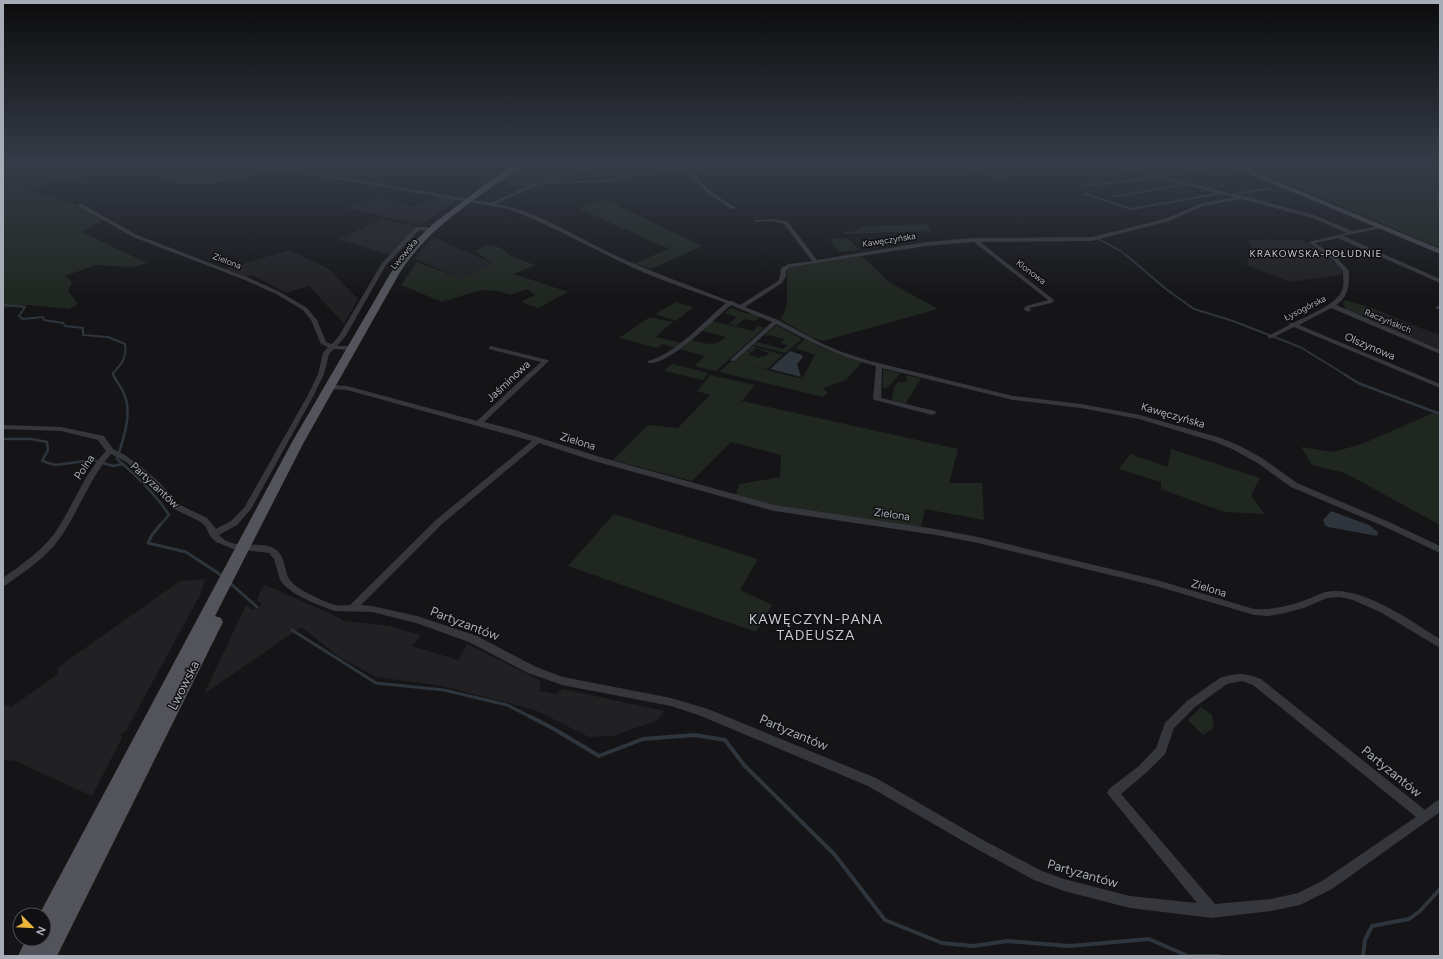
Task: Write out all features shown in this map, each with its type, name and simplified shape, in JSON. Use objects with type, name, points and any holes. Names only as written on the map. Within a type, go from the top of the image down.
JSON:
[{"type":"main road","name":"Lwowska","points":[[361,327],[372,301],[385,278],[407,249],[427,229],[457,207]]},
{"type":"main road","name":"Lwowska","points":[[52,913],[248,547],[297,459],[317,412],[361,327],[391,278],[414,248],[437,224],[458,207]]},
{"type":"main road","name":"Lwowska","points":[[45,956],[229,583]]},
{"type":"main road","points":[[29,956],[34,947]]},
{"type":"street","name":"Zielona","points":[[84,207],[119,229],[247,279],[278,293],[305,309],[314,320],[323,343],[331,347]]},
{"type":"street","name":"Kawęczyńska","points":[[502,207],[517,210],[541,220],[600,250],[663,279],[742,306],[840,353],[879,365],[1013,398],[1115,411],[1188,430],[1235,447],[1259,460],[1307,491],[1386,524],[1440,550]]},
{"type":"street","points":[[1124,207],[1131,209],[1144,207]]},
{"type":"street","name":"Kawęczyńska","points":[[742,306],[780,282],[784,276],[783,269],[786,267],[914,245],[974,240],[1092,239],[1167,220],[1198,207]]},
{"type":"street","points":[[1278,207],[1315,217],[1352,233]]},
{"type":"street","points":[[1331,207],[1440,252]]},
{"type":"street","points":[[756,221],[773,220],[786,223],[815,261]]},
{"type":"street","name":"Łysogórska","points":[[1270,337],[1330,305],[1342,297],[1346,288],[1346,271],[1334,258],[1311,242],[1379,227]]},
{"type":"street","points":[[213,534],[234,523],[247,509],[311,395],[321,374],[326,353],[342,337],[384,264],[418,228],[427,229]]},
{"type":"street","points":[[1338,236],[1440,281]]},
{"type":"street","name":"Klonowa","points":[[974,240],[1051,300],[1050,302],[1028,307],[1026,309],[1028,310]]},
{"type":"street","points":[[650,362],[659,361],[671,354],[731,302]]},
{"type":"street","name":"Raczyńskich","points":[[1330,305],[1440,352]]},
{"type":"street","points":[[733,360],[776,321]]},
{"type":"street","name":"Olszynowa","points":[[1292,324],[1440,386]]},
{"type":"street","points":[[331,347],[350,348]]},
{"type":"street","name":"Jaśminowa","points":[[479,423],[546,361],[491,348]]},
{"type":"street","points":[[879,365],[877,400],[932,413]]},
{"type":"street","name":"Zielona","points":[[331,387],[347,388],[479,423],[597,459],[774,508],[936,532],[978,540],[1157,583],[1254,612],[1268,614],[1289,610],[1327,595],[1352,595],[1382,609],[1440,644]]},
{"type":"street","name":"Polna","points":[[3,427],[55,428],[74,431],[101,438],[116,453],[103,459],[96,466],[57,536],[36,558],[3,583]]},
{"type":"street","points":[[352,609],[439,522],[538,440]]},
{"type":"street","name":"Partyzantów","points":[[116,453],[152,480],[178,508],[200,518],[208,524],[213,534],[221,542],[268,549],[276,554],[285,580],[297,591],[314,600],[334,608],[372,609],[417,620],[459,634],[493,649],[532,670],[562,681],[671,702],[704,712],[872,782],[979,844],[1039,876],[1064,885],[1130,902],[1212,911],[1300,899],[1327,885],[1425,817],[1440,804]]},
{"type":"street","name":"Partyzantów","points":[[1212,911],[1113,793],[1143,769],[1161,751],[1169,726],[1191,704],[1224,681],[1242,677],[1257,682],[1425,817]]},
{"type":"shaded area","points":[[3,207],[80,207],[87,210],[101,221],[82,232],[147,263],[132,267],[96,265],[65,276],[72,282],[68,291],[78,304],[69,309],[28,305],[3,308]]},
{"type":"shaded area","points":[[352,207],[447,207],[427,221],[418,225],[349,208]]},
{"type":"shaded area","points":[[621,207],[702,246],[651,269],[635,263],[669,249],[577,208]]},
{"type":"shaded area","points":[[1342,207],[1440,207],[1440,248]]},
{"type":"shaded area","points":[[383,219],[417,227],[392,254],[385,254],[338,239]]},
{"type":"shaded area","points":[[926,224],[932,231],[846,234],[843,232],[856,231],[856,229],[862,228],[862,226]]},
{"type":"shaded area","points":[[433,237],[492,263],[461,279],[414,258]]},
{"type":"shaded area","points":[[848,238],[859,250],[839,252],[829,239]]},
{"type":"shaded area","points":[[1248,240],[1300,240],[1310,244],[1330,259],[1339,267],[1342,272],[1341,275],[1290,282],[1247,265],[1251,245]]},
{"type":"shaded area","points":[[488,245],[499,247],[513,257],[535,265],[514,274],[568,292],[538,308],[521,302],[535,295],[527,289],[510,295],[499,291],[481,290],[442,302],[401,285],[417,262],[461,279],[492,263],[475,251]]},
{"type":"shaded area","points":[[290,250],[329,269],[358,299],[344,324],[309,286],[286,293],[252,275],[247,277],[225,269]]},
{"type":"shaded area","points":[[862,256],[889,282],[938,309],[823,341],[813,338],[781,320],[787,304],[787,269],[792,266]]},
{"type":"shaded area","points":[[1345,300],[1378,310],[1362,316],[1346,311],[1343,303]]},
{"type":"shaded area","points":[[676,302],[693,307],[676,321],[655,314]]},
{"type":"shaded area","points":[[731,308],[748,314],[753,312],[761,316],[755,321],[744,319],[736,326],[729,324],[737,317],[724,313]]},
{"type":"shaded area","points":[[1378,310],[1420,328],[1440,334],[1440,350],[1362,316]]},
{"type":"shaded area","points":[[650,317],[673,322],[655,337],[682,343],[676,348],[662,344],[657,348],[619,338]]},
{"type":"shaded area","points":[[712,321],[753,331],[758,326],[764,328],[716,371],[694,366],[705,356],[680,349],[692,340],[710,344],[726,337],[702,331]]},
{"type":"shaded area","points":[[776,325],[802,339],[785,353],[753,345],[757,342],[783,349],[788,345],[781,343],[784,339],[768,335],[764,336]]},
{"type":"shaded area","points":[[805,339],[823,348],[862,362],[846,380],[823,388],[828,393],[823,397],[719,372],[732,361],[735,362],[746,351],[751,352],[749,355],[759,358],[762,356],[765,357],[769,353],[756,348],[752,352],[747,350],[752,346],[783,355],[767,369],[749,365],[802,379],[815,355],[795,348]]},
{"type":"shaded area","points":[[790,351],[802,355],[803,357],[797,364],[801,377],[770,369]]},
{"type":"shaded area","points":[[672,364],[708,373],[703,380],[664,371]]},
{"type":"shaded area","points":[[883,369],[901,373],[887,388],[883,388]]},
{"type":"shaded area","points":[[710,375],[755,385],[735,409],[742,401],[958,449],[949,483],[982,483],[984,520],[925,509],[921,527],[786,509],[735,495],[740,484],[780,477],[781,455],[731,442],[692,481],[613,460],[648,425],[678,428],[710,395],[697,391]]},
{"type":"shaded area","points":[[907,375],[921,379],[905,404],[892,400],[894,387],[898,382],[901,383],[908,380],[905,377]]},
{"type":"shaded area","points":[[1433,413],[1440,416],[1440,525],[1345,473],[1312,465],[1301,447],[1333,452],[1362,444]]},
{"type":"shaded area","points":[[1171,449],[1260,478],[1251,495],[1264,514],[1224,512],[1161,489],[1161,482],[1119,469],[1130,454],[1168,467]]},
{"type":"shaded area","points":[[1331,511],[1369,525],[1378,532],[1377,536],[1328,527],[1325,525],[1323,520]]},
{"type":"shaded area","points":[[614,514],[758,559],[740,590],[772,605],[756,632],[568,566]]},
{"type":"shaded area","points":[[205,579],[200,595],[127,729],[120,735],[122,738],[92,796],[15,761],[3,760],[3,704],[11,707],[58,674],[57,668],[180,581]]},
{"type":"shaded area","points":[[265,585],[344,621],[390,626],[421,635],[412,646],[458,660],[467,644],[541,681],[539,691],[556,694],[563,689],[664,711],[658,720],[613,736],[589,737],[535,710],[443,686],[376,677],[341,658],[301,627],[204,694],[246,605],[253,610],[262,604],[257,601],[260,592]]},
{"type":"shaded area","points":[[1201,707],[1212,715],[1214,728],[1203,735],[1188,720]]},
{"type":"waterway","points":[[1098,239],[1121,251],[1127,256]]},
{"type":"waterway","points":[[1126,255],[1166,289],[1194,309],[1233,321],[1300,347],[1346,375]]},
{"type":"waterway","points":[[3,305],[25,307],[19,316],[23,319],[43,317],[44,320],[63,323],[65,326],[83,328],[83,335],[108,337],[125,344],[124,357],[113,373],[114,375]]},
{"type":"waterway","points":[[113,374],[123,391],[127,401],[128,410],[122,444],[117,459],[123,464]]},
{"type":"waterway","points":[[1344,374],[1358,383],[1440,414]]},
{"type":"waterway","points":[[3,439],[31,439],[47,442],[48,450],[42,461],[55,465],[93,460],[113,466],[123,464]]},
{"type":"waterway","points":[[123,464],[158,499],[169,515],[159,526]]},
{"type":"waterway","points":[[160,525],[148,543],[186,552],[224,577]]},
{"type":"waterway","points":[[230,583],[257,607]]},
{"type":"waterway","points":[[292,630],[376,683],[444,690],[507,705],[529,716]]},
{"type":"waterway","points":[[529,716],[599,756],[643,739],[695,735],[725,740],[744,765],[835,855],[885,920],[942,943],[974,946],[1007,941],[1070,946],[1149,939],[1188,956]]},
{"type":"waterway","points":[[1363,956],[1365,940],[1372,926],[1409,919],[1420,911],[1440,889]]},
{"type":"waterway","points":[[1191,956],[1218,956]]},
{"type":"district","name":"KRAKOWSKA-POŁUDNIE","points":[[1316,253]]},
{"type":"district","name":"KAWĘCZYN-PANA TADEUSZA","points":[[816,628]]}]
